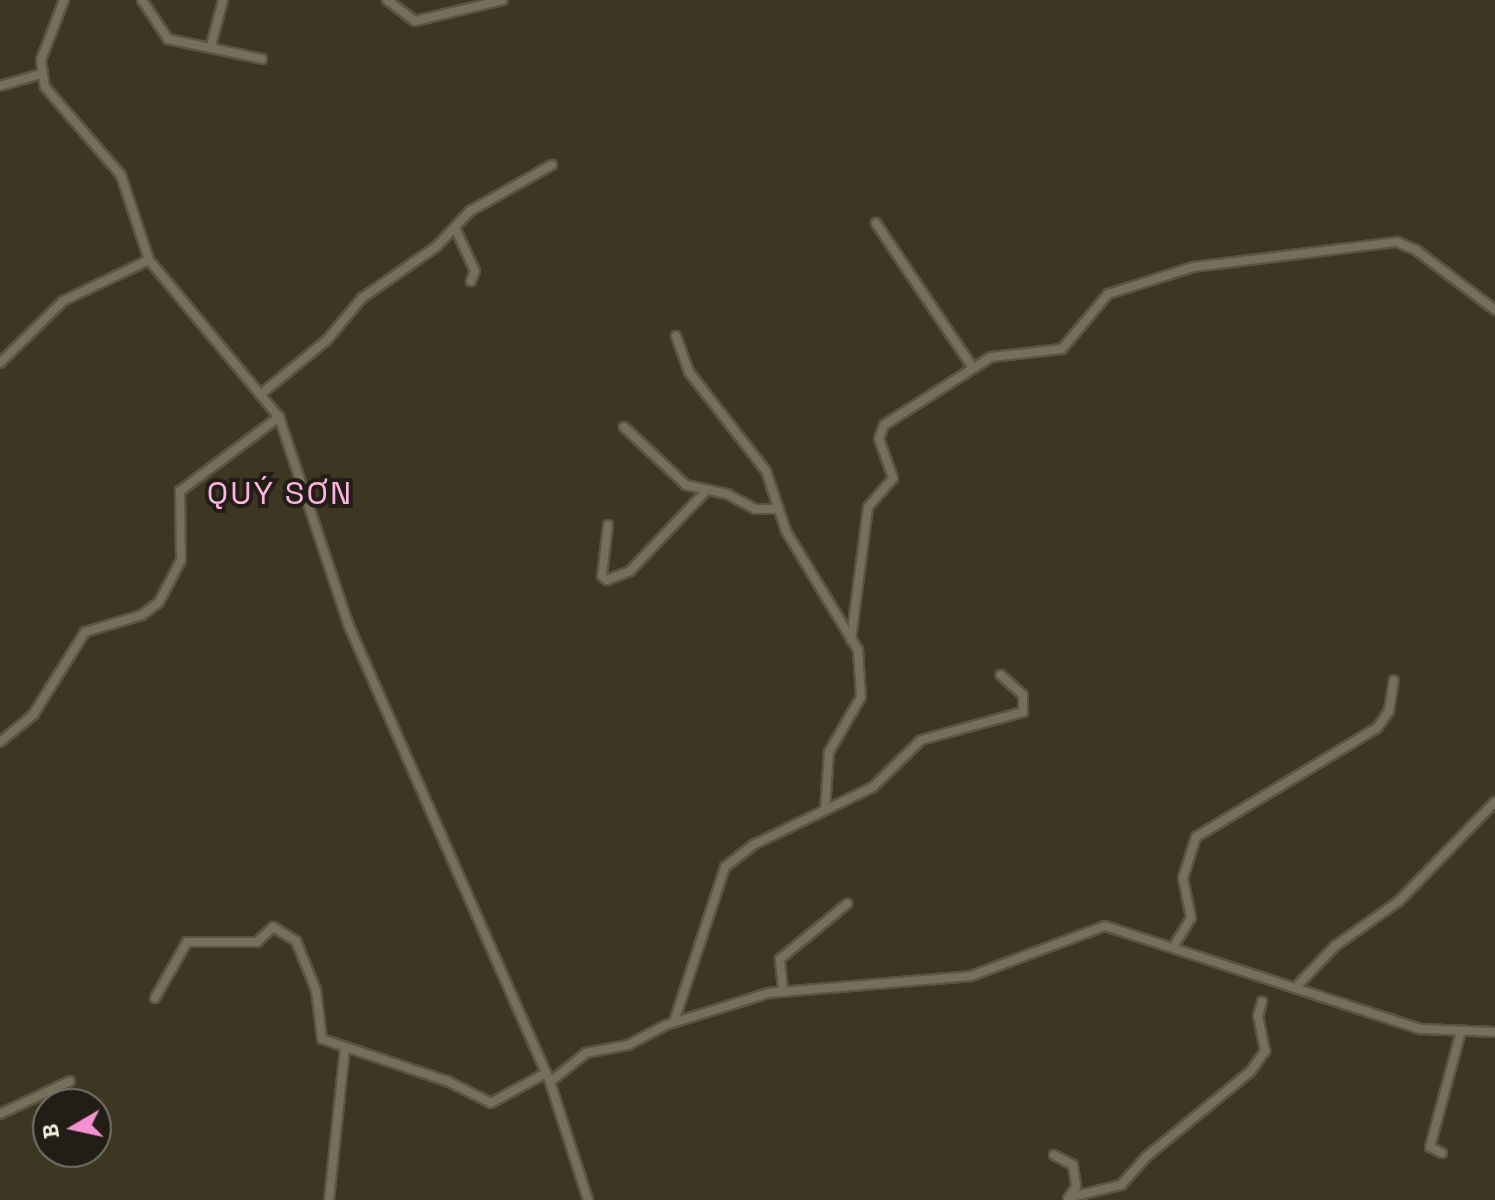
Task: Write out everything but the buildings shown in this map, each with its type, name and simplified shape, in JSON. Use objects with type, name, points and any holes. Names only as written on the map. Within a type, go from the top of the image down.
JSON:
[{"type":"street","points":[[63,0],[41,74],[49,94],[129,189],[149,260],[279,417],[349,626],[548,1078],[588,1200]]},
{"type":"street","points":[[142,0],[164,37],[262,59]]},
{"type":"street","points":[[211,46],[223,0]]},
{"type":"street","points":[[387,0],[415,21],[503,0]]},
{"type":"street","points":[[0,86],[41,74]]},
{"type":"street","points":[[261,394],[327,340],[362,298],[456,230],[470,211],[552,165]]},
{"type":"street","points":[[876,223],[973,368]]},
{"type":"street","points":[[456,230],[475,271],[471,281]]},
{"type":"street","points":[[851,640],[868,507],[893,478],[881,430],[973,368],[1006,352],[1059,350],[1108,294],[1161,274],[1389,242],[1416,250],[1495,310]]},
{"type":"street","points":[[0,363],[63,301],[149,260]]},
{"type":"street","points":[[676,336],[689,372],[766,471],[779,509],[851,640],[862,692],[827,759],[825,810]]},
{"type":"street","points":[[0,742],[33,715],[85,632],[142,615],[159,602],[181,560],[180,491],[279,417]]},
{"type":"street","points":[[624,427],[686,485],[755,509],[779,509]]},
{"type":"street","points":[[608,525],[602,576],[607,580],[630,571],[707,490]]},
{"type":"street","points":[[674,1022],[725,867],[753,845],[882,781],[921,740],[1023,712],[1023,695],[1001,675]]},
{"type":"street","points":[[1174,946],[1191,918],[1183,878],[1196,837],[1377,728],[1389,711],[1394,680]]},
{"type":"street","points":[[1296,987],[1335,946],[1399,901],[1495,802]]},
{"type":"street","points":[[783,989],[780,959],[847,904]]},
{"type":"street","points":[[155,998],[187,942],[257,942],[273,927],[296,941],[316,990],[322,1039],[491,1103],[548,1078],[579,1056],[628,1045],[674,1022],[783,989],[971,976],[1105,926],[1174,946],[1395,1021],[1460,1035],[1495,1032]]},
{"type":"street","points":[[1054,1155],[1073,1165],[1069,1199],[1121,1185],[1146,1157],[1250,1072],[1265,1051],[1258,1016],[1262,1002]]},
{"type":"street","points":[[1442,1153],[1430,1147],[1460,1035]]},
{"type":"street","points":[[329,1200],[345,1047]]},
{"type":"street","points":[[0,1114],[70,1081]]},
{"type":"district","name":"QUÝ SƠN","points":[[280,493]]}]
